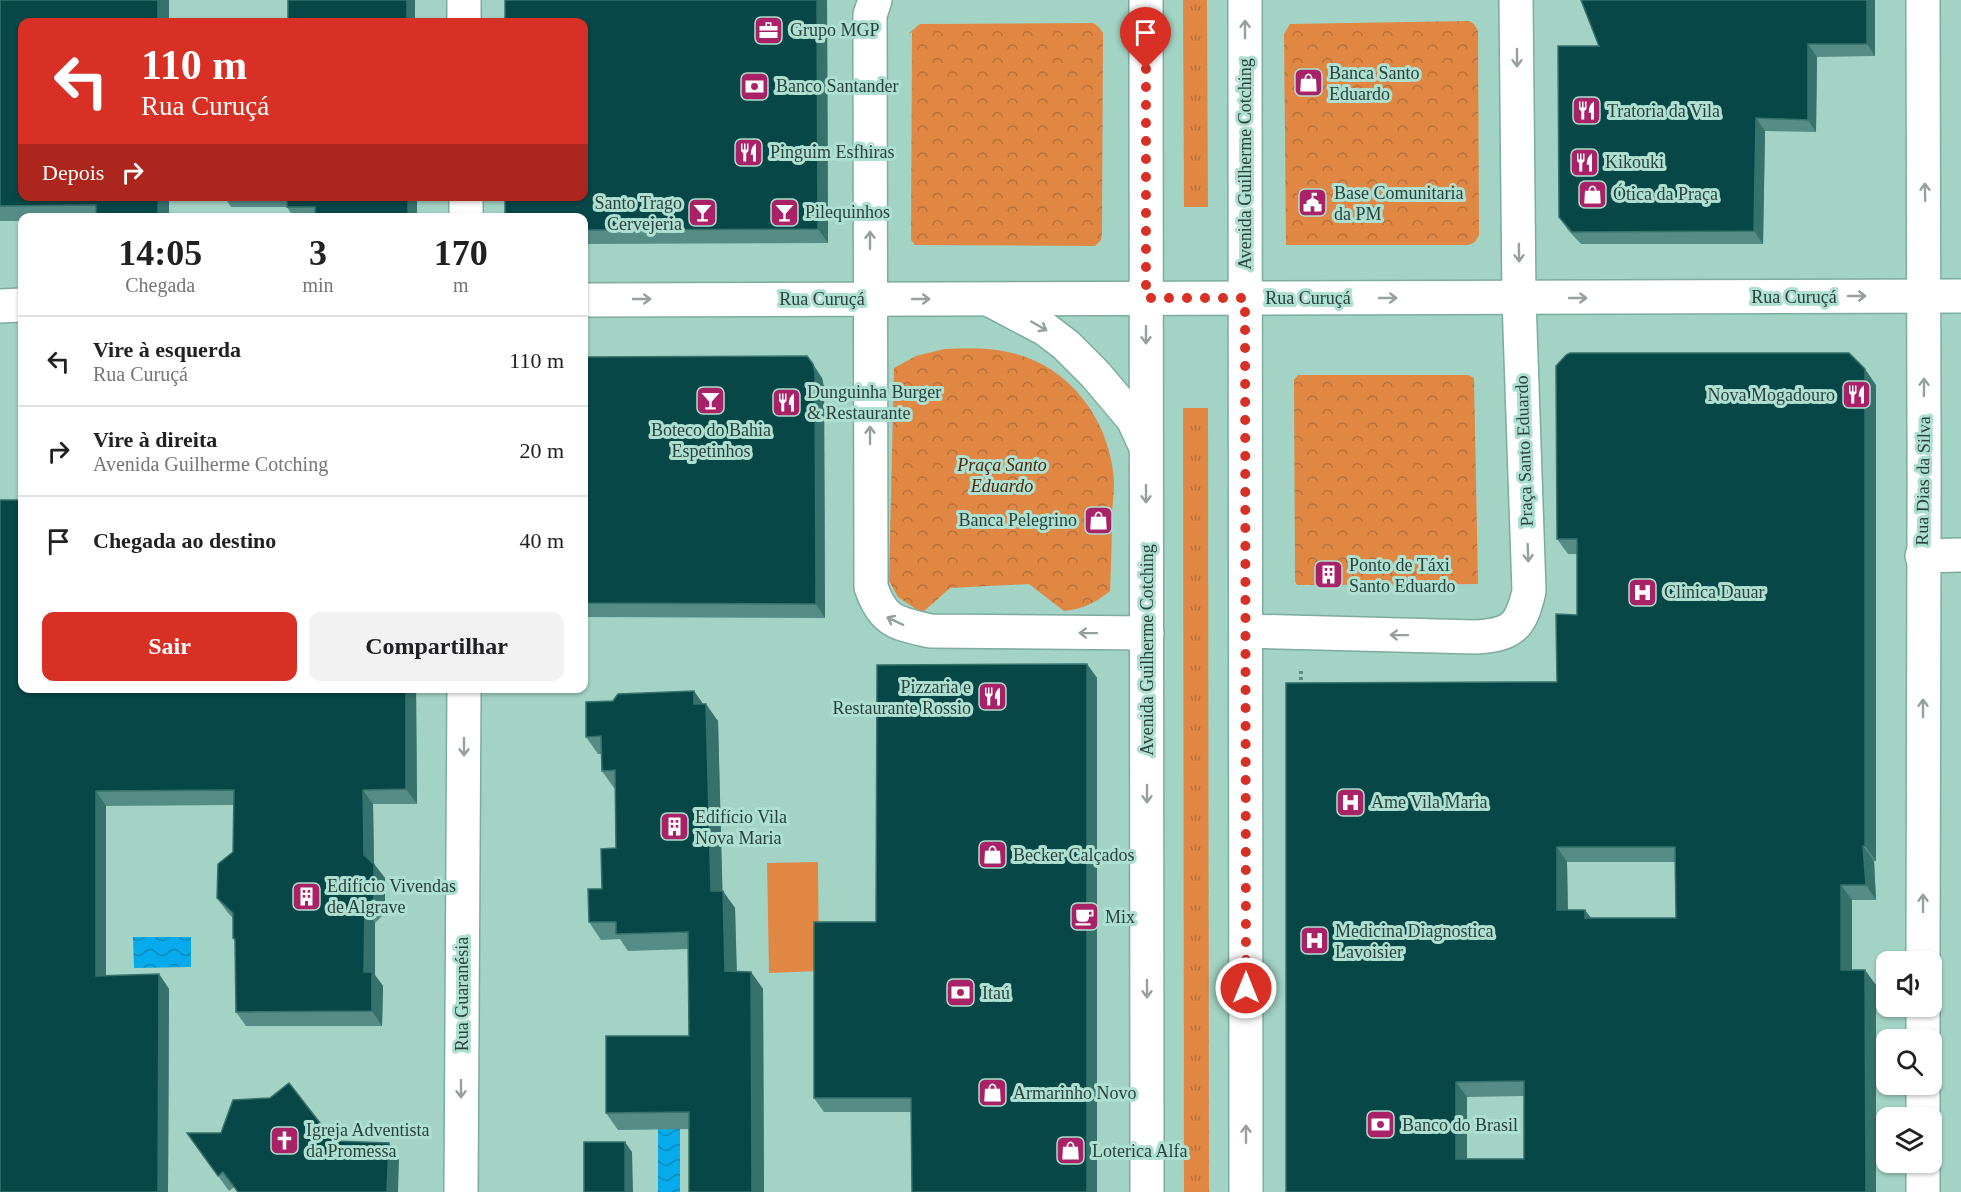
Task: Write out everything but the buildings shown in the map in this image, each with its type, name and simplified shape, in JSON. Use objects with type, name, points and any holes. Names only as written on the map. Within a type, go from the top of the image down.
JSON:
[{"type":"main road","points":[[464,0],[464,18]]},
{"type":"main road","points":[[875,0],[870,15],[870,587],[876,604],[885,616],[904,625],[930,631],[1147,633]]},
{"type":"main road","name":"Avenida Guilherme Cotching","points":[[1146,0],[1147,1192]]},
{"type":"main road","name":"Avenida Guilherme Cotching","points":[[1245,0],[1246,1192]]},
{"type":"main road","name":"Praça Santo Eduardo","points":[[1246,631],[1475,637],[1493,636],[1512,630],[1520,620],[1529,591],[1519,298],[1516,0]]},
{"type":"main road","name":"Rua Dias da Silva","points":[[1923,0],[1925,296],[1922,556],[1923,951]]},
{"type":"main road","name":"Rua Curuçá","points":[[588,300],[1961,296]]},
{"type":"main road","points":[[988,299],[1045,329],[1066,345],[1095,374],[1132,419],[1146,448]]},
{"type":"main road","points":[[0,306],[18,305]]},
{"type":"main road","points":[[1922,556],[1961,555]]},
{"type":"main road","name":"Rua Guaranésia","points":[[460,1192],[464,693]]},
{"type":"main road","points":[[1923,1173],[1923,1192]]},
{"type":"path","points":[[1301,666],[1301,683]]},
{"type":"green space","points":[[1183,0],[1207,0],[1208,207],[1184,207]]},
{"type":"green space","points":[[1469,21],[1478,31],[1479,235],[1475,242],[1468,245],[1286,245],[1284,34],[1290,24]]},
{"type":"green space","points":[[1093,23],[1103,33],[1101,240],[1095,246],[915,245],[911,240],[912,32],[908,34],[920,24]]},
{"type":"green space","name":"Praça Santo Eduardo","points":[[944,349],[995,350],[1032,360],[1050,369],[1067,382],[1093,413],[1109,451],[1114,482],[1110,591],[1099,599],[1083,607],[1064,611],[1029,584],[950,588],[922,613],[898,597],[889,581],[894,368],[916,356]]},
{"type":"green space","points":[[1298,375],[1468,375],[1474,378],[1478,584],[1297,585],[1295,581],[1294,380]]},
{"type":"green space","points":[[1183,408],[1208,408],[1209,1192],[1184,1192]]},
{"type":"green space","points":[[818,862],[819,971],[769,973],[767,863]]},
{"type":"water","points":[[133,937],[191,937],[191,967],[134,968]]},
{"type":"water","points":[[658,1047],[680,1047],[680,1192],[658,1192]]},
{"type":"place","name":"Grupo MGP","points":[[769,30]]},
{"type":"place","name":"Banca Santo Eduardo","points":[[1308,83]]},
{"type":"place","name":"Banco Santander","points":[[755,86]]},
{"type":"place","name":"Tratoria da Vila","points":[[1586,111]]},
{"type":"place","name":"Pinguim Esfhiras","points":[[749,152]]},
{"type":"place","name":"Kikouki","points":[[1584,162]]},
{"type":"place","name":"Ótica da Praça","points":[[1592,194]]},
{"type":"place","name":"Base Comunitaria da PM","points":[[1313,203]]},
{"type":"place","name":"Pilequinhos","points":[[784,212]]},
{"type":"place","name":"Santo Trago Cervejeria","points":[[703,213]]},
{"type":"place","name":"Nova Mogadouro","points":[[1856,395]]},
{"type":"place","name":"Boteco do Bahia Espetinhos","points":[[711,401]]},
{"type":"place","name":"Dunguinha Burger & Restaurante","points":[[786,402]]},
{"type":"place","name":"Banca Pelegrino","points":[[1098,520]]},
{"type":"place","name":"Ponto de Táxi Santo Eduardo","points":[[1328,575]]},
{"type":"place","name":"Clinica Dauar","points":[[1643,592]]},
{"type":"place","name":"Pizzaria e Restaurante Rossio","points":[[992,697]]},
{"type":"place","name":"Ame Vila Maria","points":[[1350,802]]},
{"type":"place","name":"Edifício Vila Nova Maria","points":[[674,827]]},
{"type":"place","name":"Becker Calçados","points":[[992,855]]},
{"type":"place","name":"Edifício Vivendas de Algrave","points":[[306,896]]},
{"type":"place","name":"Mix","points":[[1084,917]]},
{"type":"place","name":"Medicina Diagnostica Lavoisier","points":[[1314,941]]},
{"type":"place","name":"Itaú","points":[[961,993]]},
{"type":"place","name":"Armarinho Novo","points":[[992,1093]]},
{"type":"place","name":"Banco do Brasil","points":[[1381,1125]]},
{"type":"place","name":"Igreja Adventista da Promessa","points":[[285,1140]]},
{"type":"place","name":"Loterica Alfa","points":[[1071,1151]]},
{"type":"route","points":[[1146,69],[1146,298],[1245,298],[1246,988]]}]
